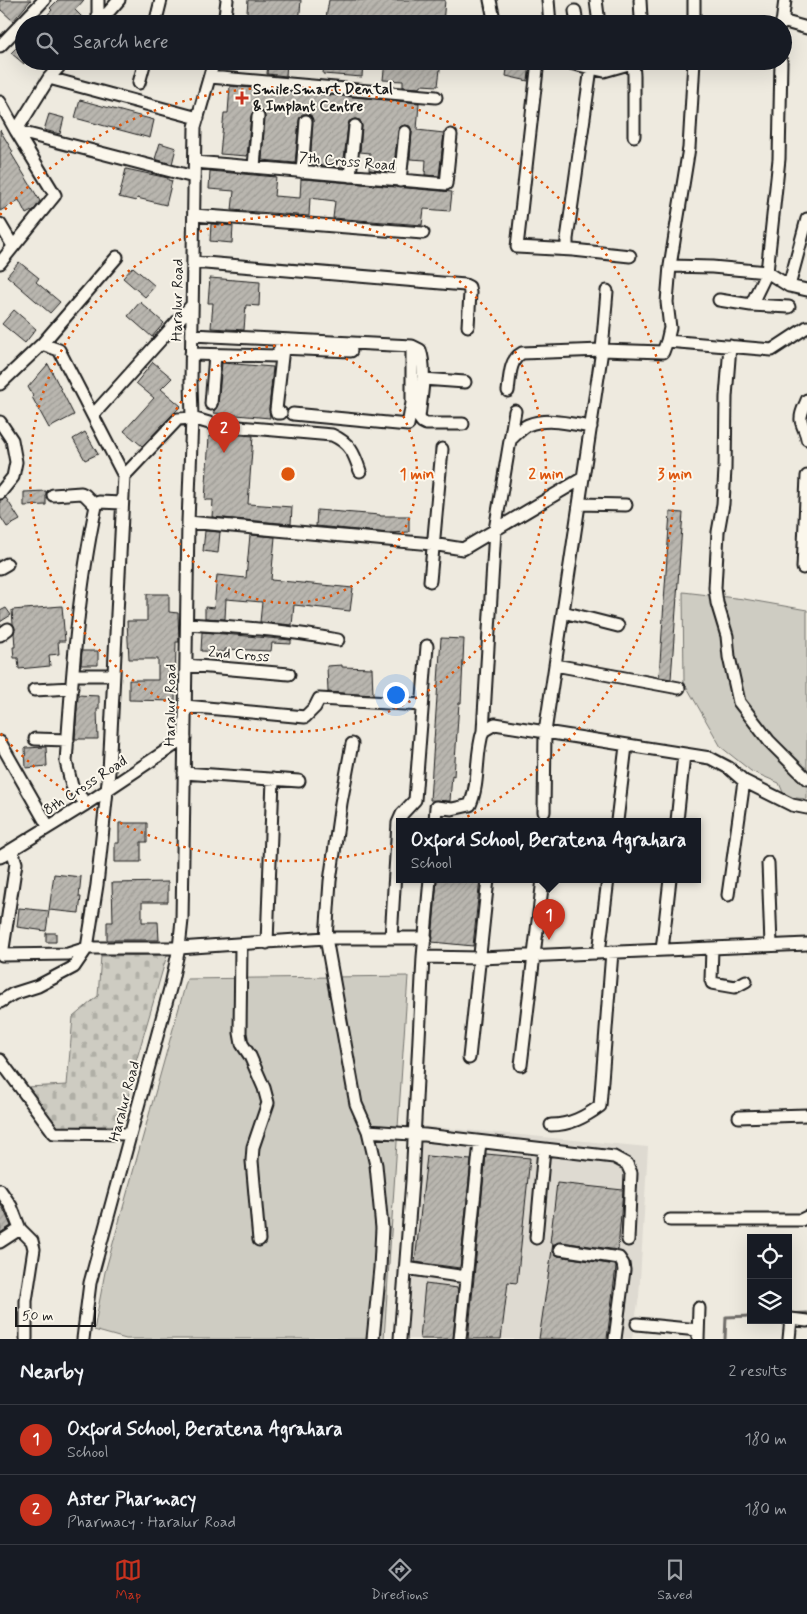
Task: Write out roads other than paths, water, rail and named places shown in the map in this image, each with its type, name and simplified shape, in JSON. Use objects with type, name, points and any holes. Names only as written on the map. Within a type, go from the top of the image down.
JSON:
[{"type":"street","points":[[30,15],[44,0]]},
{"type":"street","points":[[98,0],[98,15]]},
{"type":"street","points":[[106,15],[119,0]]},
{"type":"street","points":[[157,15],[161,0]]},
{"type":"street","points":[[226,15],[228,0]]},
{"type":"street","points":[[490,0],[493,15]]},
{"type":"street","points":[[548,0],[549,15]]},
{"type":"street","points":[[596,0],[598,15]]},
{"type":"street","points":[[640,0],[642,15]]},
{"type":"street","points":[[694,0],[694,15]]},
{"type":"street","points":[[783,15],[785,0]]},
{"type":"street","points":[[575,11],[576,15]]},
{"type":"street","points":[[792,24],[807,28]]},
{"type":"street","points":[[0,46],[15,30]]},
{"type":"street","points":[[16,131],[49,78],[56,70]]},
{"type":"street","points":[[139,83],[143,70]]},
{"type":"street","name":"Haralur Road","points":[[83,1339],[90,1283],[171,985],[179,948],[182,920],[188,522],[192,418],[191,354],[195,127],[212,70]]},
{"type":"street","points":[[537,70],[518,247],[630,256]]},
{"type":"street","points":[[573,250],[568,248],[567,239],[585,70]]},
{"type":"street","points":[[634,136],[635,70]]},
{"type":"street","points":[[508,391],[513,361],[516,356],[522,353],[602,350],[663,352],[670,328],[667,302],[670,266],[689,148],[693,70]]},
{"type":"street","points":[[751,304],[767,272],[779,159],[781,70]]},
{"type":"street","points":[[210,77],[436,97]]},
{"type":"street","points":[[49,78],[198,118]]},
{"type":"street","points":[[0,102],[55,195],[0,263]]},
{"type":"street","points":[[254,168],[258,117]]},
{"type":"street","points":[[302,172],[306,121]]},
{"type":"street","points":[[350,176],[355,126]]},
{"type":"street","points":[[16,131],[194,177]]},
{"type":"street","points":[[400,180],[405,132]]},
{"type":"street","name":"7th Cross Road","points":[[195,162],[446,184],[451,135]]},
{"type":"street","points":[[194,215],[423,233]]},
{"type":"street","points":[[789,286],[807,219]]},
{"type":"street","points":[[0,224],[13,246]]},
{"type":"street","points":[[0,384],[42,344],[117,257]]},
{"type":"street","points":[[193,262],[465,285],[469,287],[470,294],[468,326]]},
{"type":"street","points":[[670,266],[712,267],[767,272],[789,286],[807,290]]},
{"type":"street","points":[[544,812],[545,732],[602,350],[607,291]]},
{"type":"street","points":[[719,300],[789,307]]},
{"type":"street","points":[[92,415],[192,305]]},
{"type":"street","points":[[667,341],[772,350],[807,327]]},
{"type":"street","points":[[192,335],[412,350]]},
{"type":"street","points":[[0,1002],[13,994],[38,986],[74,968],[87,948],[97,884],[107,789],[124,476],[59,350],[42,344]]},
{"type":"street","points":[[730,346],[726,397],[723,504],[718,532],[716,603],[728,636],[729,657],[739,702],[769,741],[807,779]]},
{"type":"street","points":[[281,413],[277,413],[276,410],[283,348]]},
{"type":"street","points":[[191,354],[277,356],[279,349],[283,348],[420,350],[423,379],[419,418],[426,424],[463,424]]},
{"type":"street","points":[[293,414],[408,425],[412,403],[412,350]]},
{"type":"street","points":[[211,404],[215,355]]},
{"type":"street","points":[[423,379],[465,382]]},
{"type":"street","points":[[191,382],[213,382]]},
{"type":"street","points":[[807,400],[801,414],[801,421],[806,430],[807,439]]},
{"type":"street","points":[[414,800],[436,807],[452,809],[470,806],[474,794],[479,742],[483,730],[495,530],[515,411]]},
{"type":"street","points":[[124,476],[178,419],[192,418],[216,425],[332,435],[343,440],[354,453],[360,471]]},
{"type":"street","points":[[0,422],[12,440],[16,462],[14,477],[0,494]]},
{"type":"street","points":[[510,440],[528,426],[539,423],[553,422],[590,427]]},
{"type":"street","points":[[430,581],[442,450]]},
{"type":"street","points":[[803,568],[807,476]]},
{"type":"street","points":[[188,522],[432,544],[463,549],[583,478]]},
{"type":"street","points":[[53,495],[81,494],[96,506]]},
{"type":"street","points":[[86,804],[72,786],[66,762],[73,675],[89,539],[96,506],[99,502],[122,504]]},
{"type":"street","points":[[579,504],[626,505]]},
{"type":"street","points":[[563,612],[618,626]]},
{"type":"street","points":[[187,624],[257,628],[310,634],[338,640]]},
{"type":"street","points":[[400,818],[414,800],[427,646]]},
{"type":"street","name":"2nd Cross","points":[[186,665],[289,674]]},
{"type":"street","points":[[555,666],[679,688]]},
{"type":"street","points":[[73,675],[114,675]]},
{"type":"street","points":[[34,690],[72,688]]},
{"type":"street","points":[[185,706],[306,716],[315,707],[319,699],[422,705]]},
{"type":"street","points":[[483,730],[496,724],[710,758],[729,768],[744,781],[792,805],[807,808]]},
{"type":"street","name":"8th Cross Road","points":[[0,857],[86,804],[185,738]]},
{"type":"street","points":[[35,739],[68,740]]},
{"type":"street","points":[[0,742],[48,826]]},
{"type":"street","points":[[352,744],[331,871],[326,938],[356,1104],[368,1131],[376,1166],[382,1228],[373,1339]]},
{"type":"street","points":[[617,818],[626,746]]},
{"type":"street","points":[[677,818],[684,754]]},
{"type":"street","points":[[184,773],[299,781]]},
{"type":"street","points":[[267,943],[273,779]]},
{"type":"street","points":[[728,895],[744,781]]},
{"type":"street","points":[[435,818],[436,807]]},
{"type":"street","points":[[12,850],[16,863],[1,955],[68,954],[87,948],[179,948],[326,938],[426,938]]},
{"type":"street","points":[[391,938],[396,856]]},
{"type":"street","points":[[768,863],[771,946]]},
{"type":"street","points":[[400,1339],[415,1134],[423,957],[430,883]]},
{"type":"street","points":[[469,1058],[488,883]]},
{"type":"street","points":[[521,1065],[543,883]]},
{"type":"street","points":[[599,953],[608,883]]},
{"type":"street","points":[[662,950],[670,883]]},
{"type":"street","points":[[241,944],[240,1033],[242,1044],[250,1056],[264,1088],[268,1103],[253,1147],[252,1161],[259,1240]]},
{"type":"street","points":[[423,957],[480,958],[807,944]]},
{"type":"street","points":[[712,948],[712,983],[735,987],[746,981]]},
{"type":"street","points":[[551,1125],[561,1125],[586,1117],[600,1106],[612,952]]},
{"type":"street","points":[[0,1060],[54,1133],[130,1134]]},
{"type":"street","points":[[739,1117],[807,1115]]},
{"type":"street","points":[[368,1131],[415,1134],[614,1157],[627,1164],[631,1173],[628,1240]]},
{"type":"street","points":[[460,1339],[480,1142]]},
{"type":"street","points":[[536,1238],[544,1149]]},
{"type":"street","points":[[0,1190],[11,1206],[20,1229],[32,1240],[34,1249],[26,1302],[26,1339]]},
{"type":"street","points":[[670,1220],[801,1220],[807,1217]]},
{"type":"street","points":[[0,1242],[20,1229]]},
{"type":"street","points":[[560,1249],[619,1258],[623,1264],[624,1270],[615,1339]]},
{"type":"street","points":[[405,1268],[466,1277]]},
{"type":"street","points":[[637,1324],[698,1335],[698,1308]]},
{"type":"street","points":[[789,1339],[791,1318],[807,1321]]},
{"type":"waterway","points":[[792,1314],[807,1313]]},
{"type":"waterway","points":[[725,1339],[726,1317],[747,1316]]},
{"type":"place","name":"Smile Smart Dental & Implant Centre","points":[[242,98]]},
{"type":"place","name":"Aster Pharmacy","points":[[224,453]]},
{"type":"place","name":"Oxford School, Beratena Agrahara","points":[[549,940]]}]
